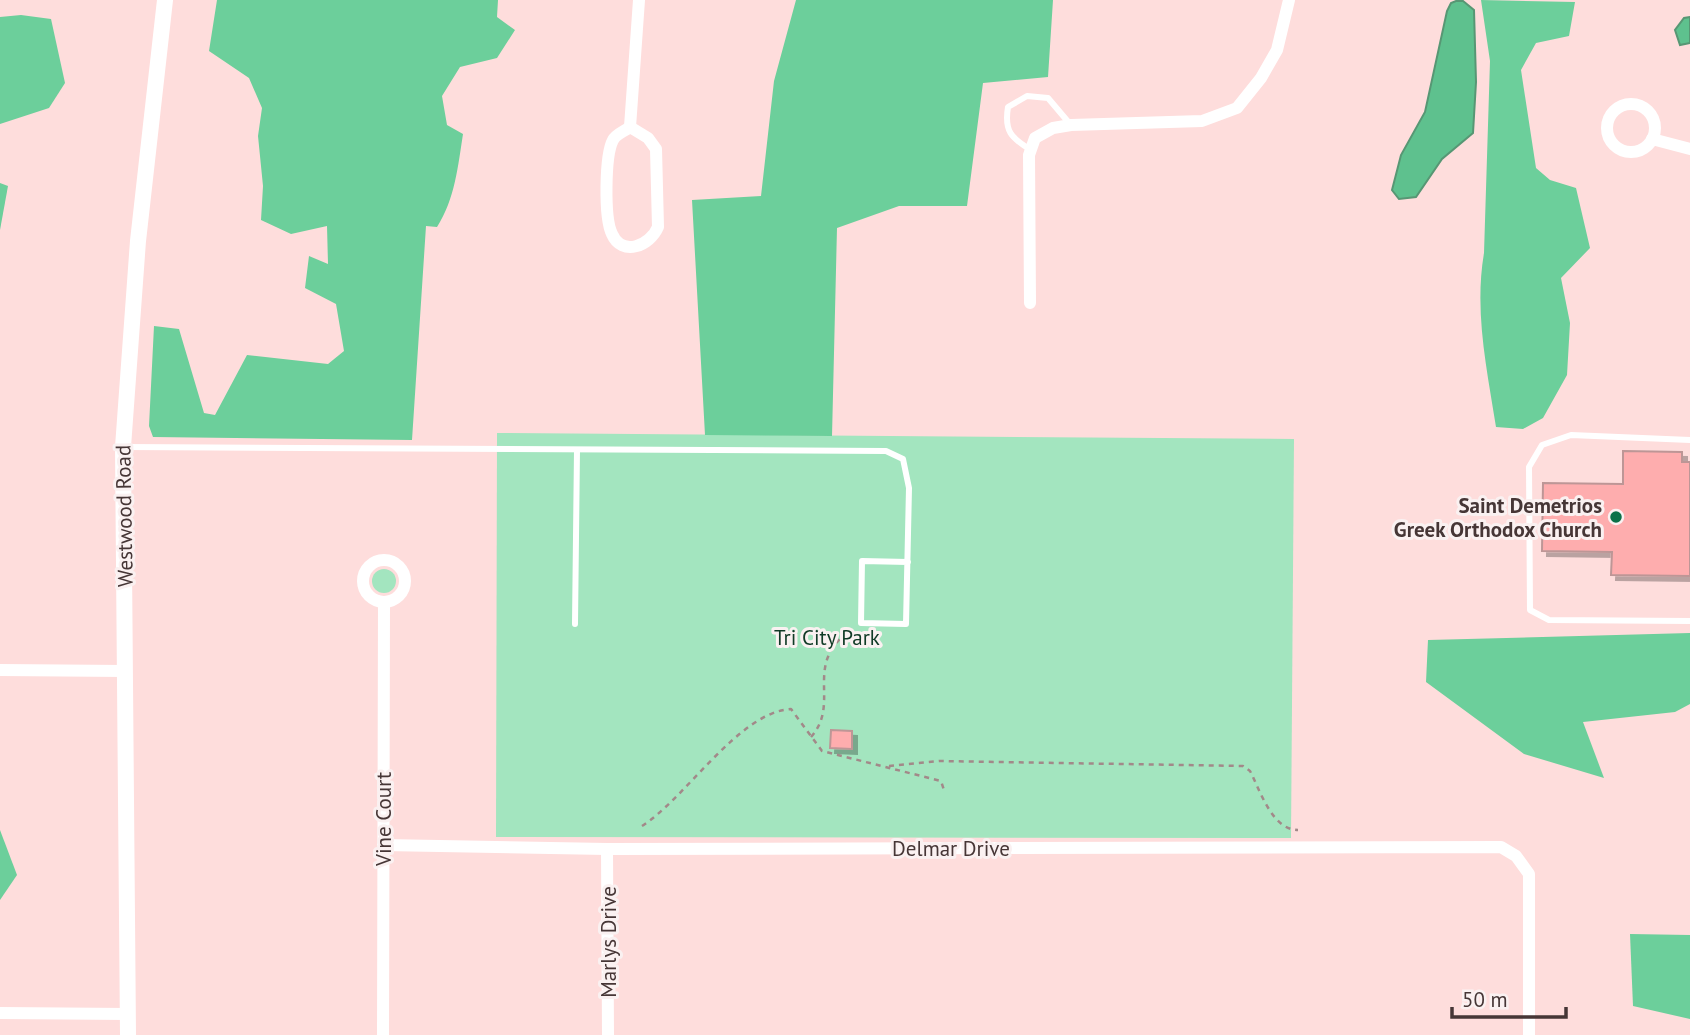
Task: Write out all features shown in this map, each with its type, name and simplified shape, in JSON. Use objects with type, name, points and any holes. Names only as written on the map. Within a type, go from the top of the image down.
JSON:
[{"type":"street","name":"Westwood Road","points":[[128,1035],[123,447],[138,241],[165,0]]},
{"type":"street","points":[[631,127],[639,0]]},
{"type":"street","points":[[1030,303],[1031,150],[1035,138],[1053,128],[1071,125],[1202,121],[1237,108],[1261,78],[1277,50],[1289,0]]},
{"type":"street","points":[[631,127],[648,138],[656,149],[657,228],[653,238],[645,245],[633,247],[620,244],[612,234],[608,206],[608,156],[614,138],[631,127]]},
{"type":"street","points":[[1652,139],[1690,149]]},
{"type":"street","name":"Vine Court","points":[[383,1035],[384,604]]},
{"type":"street","points":[[0,670],[126,671]]},
{"type":"street","name":"Delmar Drive","points":[[383,845],[607,849],[1501,847],[1516,856],[1529,874],[1529,1035]]},
{"type":"street","name":"Marlys Drive","points":[[607,849],[608,1035]]},
{"type":"street","points":[[0,1013],[128,1014]]},
{"type":"lane","points":[[1031,150],[1011,138],[1005,125],[1008,107],[1027,96],[1048,98],[1071,125]]},
{"type":"lane","points":[[1690,440],[1571,435],[1542,444],[1529,467],[1527,508],[1530,610],[1549,620],[1690,621]]},
{"type":"lane","points":[[123,447],[897,453],[907,466],[909,477],[908,562],[906,624],[861,623],[862,561],[908,562]]},
{"type":"lane","points":[[575,624],[577,450]]},
{"type":"path","points":[[810,737],[822,720],[826,659],[841,637],[861,623]]},
{"type":"path","points":[[642,826],[671,804],[738,733],[779,710],[791,709],[822,751],[889,766],[942,782],[946,793]]},
{"type":"path","points":[[889,766],[939,761],[1243,766],[1250,771],[1278,820],[1290,830],[1298,831]]},
{"type":"green space","name":"Tri City Park","points":[[497,433],[1294,439],[1291,838],[496,837]]},
{"type":"green space","points":[[384,569],[393,572],[396,581],[393,590],[384,593],[375,590],[372,581],[375,572]]},
{"type":"shaded area","points":[[217,0],[498,0],[497,17],[515,30],[497,58],[460,67],[442,96],[447,125],[463,134],[448,205],[437,227],[426,226],[412,440],[153,437],[149,426],[154,326],[179,329],[204,413],[215,415],[247,355],[328,364],[344,351],[336,304],[305,288],[309,256],[328,264],[327,226],[291,234],[261,220],[263,186],[258,136],[262,108],[249,78],[209,51]]},
{"type":"shaded area","points":[[796,0],[1053,0],[1048,77],[983,83],[967,206],[899,206],[837,228],[832,436],[705,435],[692,200],[761,196],[774,81]]},
{"type":"shaded area","points":[[1481,0],[1575,2],[1569,36],[1536,43],[1521,70],[1536,168],[1550,180],[1576,188],[1590,248],[1561,278],[1570,323],[1567,375],[1543,418],[1523,429],[1496,427],[1483,340],[1480,297],[1484,253],[1490,61]]},
{"type":"shaded area","points":[[1463,1],[1474,10],[1476,82],[1473,133],[1442,159],[1416,197],[1399,199],[1392,190],[1401,155],[1425,112],[1447,11],[1451,3]]},
{"type":"shaded area","points":[[21,15],[51,19],[65,83],[49,108],[0,124],[0,17]]},
{"type":"shaded area","points":[[1690,17],[1690,43],[1680,45],[1675,30],[1684,18]]},
{"type":"shaded area","points":[[0,183],[8,186],[0,230]]},
{"type":"shaded area","points":[[1690,633],[1690,704],[1675,712],[1583,722],[1604,778],[1524,754],[1426,682],[1428,640]]},
{"type":"shaded area","points":[[0,830],[17,875],[0,900]]},
{"type":"shaded area","points":[[1630,934],[1690,935],[1690,1019],[1633,1006]]},
{"type":"building","name":"Saint Demetrios Greek Orthodox Church","points":[[1623,451],[1682,452],[1682,462],[1690,462],[1690,576],[1611,575],[1612,552],[1542,551],[1543,483],[1623,484]]},
{"type":"building","points":[[831,730],[852,731],[852,749],[830,748]]},
{"type":"place","name":"Saint Demetrios Greek Orthodox Church","points":[[1616,517]]}]
